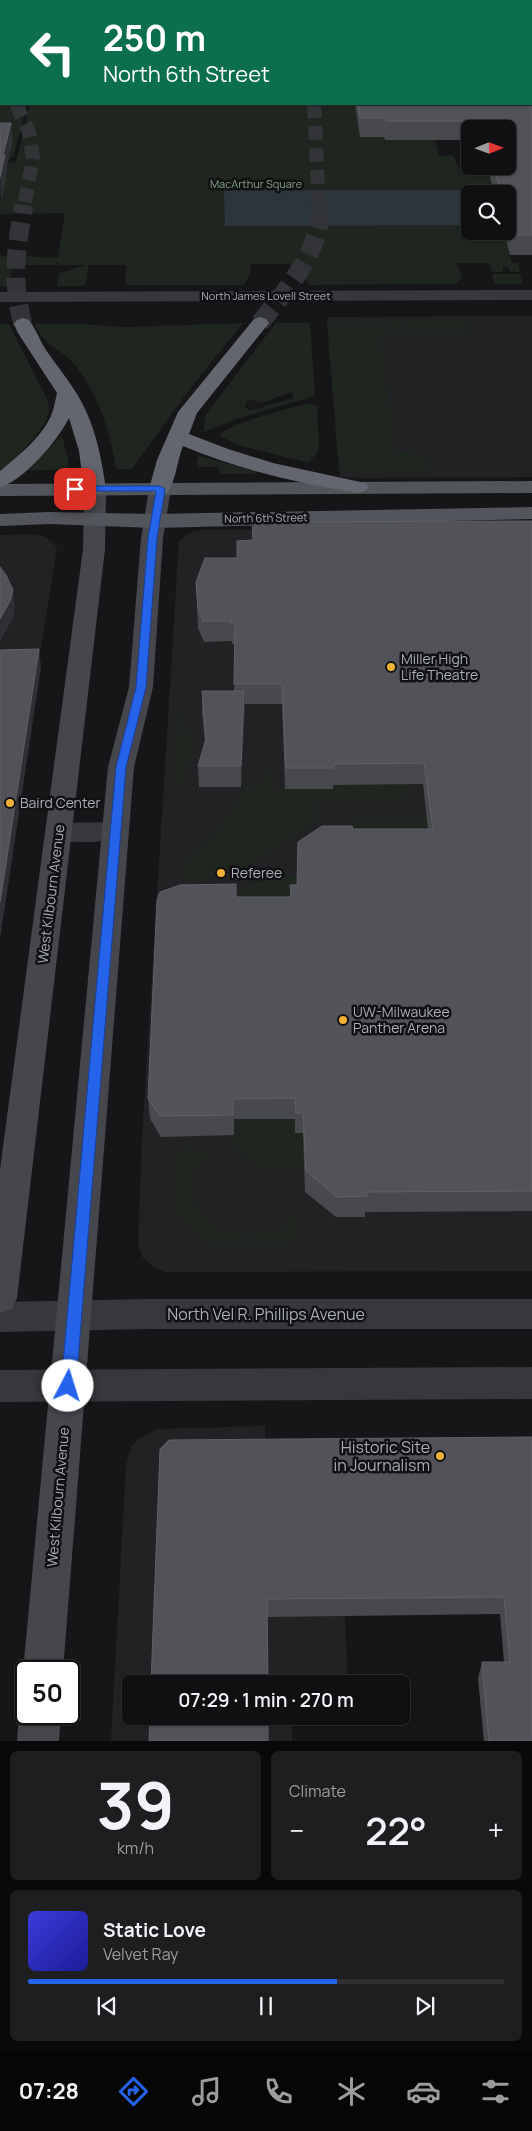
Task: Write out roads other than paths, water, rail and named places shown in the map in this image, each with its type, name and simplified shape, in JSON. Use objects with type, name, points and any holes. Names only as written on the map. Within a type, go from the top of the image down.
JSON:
[{"type":"highway","points":[[157,505],[167,460],[188,412],[260,323]]},
{"type":"highway","points":[[24,324],[27,336],[67,393],[86,435],[93,465],[95,489]]},
{"type":"highway","points":[[0,481],[15,470],[50,432],[59,420],[67,393]]},
{"type":"highway","points":[[177,436],[208,450],[316,480],[358,487]]},
{"type":"main road","points":[[157,505],[262,504],[306,498],[358,487],[532,486]]},
{"type":"main road","name":"North 6th Street","points":[[0,490],[95,489],[157,505],[532,513]]},
{"type":"main road","name":"West Kilbourn Avenue","points":[[0,1298],[94,549],[95,489]]},
{"type":"main road","name":"North 6th Street","points":[[0,520],[95,519],[157,505]]},
{"type":"main road","name":"West Kilbourn Avenue","points":[[45,1660],[121,767],[141,687],[157,505]]},
{"type":"main road","points":[[38,1741],[39,1725]]},
{"type":"street","name":"North James Lovell Street","points":[[0,297],[532,294]]},
{"type":"street","name":"North James Lovell Street","points":[[0,311],[532,309]]},
{"type":"street","points":[[59,832],[116,831]]},
{"type":"street","name":"North Vel R. Phillips Avenue","points":[[0,1317],[166,1314],[532,1314]]},
{"type":"street","points":[[0,1386],[532,1383]]},
{"type":"tunnel","points":[[16,105],[29,132],[33,158],[24,207]]},
{"type":"tunnel","points":[[314,105],[319,207]]},
{"type":"tunnel","points":[[23,324],[17,294],[16,265],[24,205]]},
{"type":"tunnel","points":[[260,323],[294,279],[308,255],[319,226],[319,207]]},
{"type":"place","name":"Miller High Life Theatre","points":[[391,667]]},
{"type":"place","name":"Baird Center","points":[[10,803]]},
{"type":"place","name":"Referee","points":[[221,873]]},
{"type":"place","name":"UW-Milwaukee Panther Arena","points":[[343,1020]]},
{"type":"place","name":"Historic Site in Journalism","points":[[440,1456]]},
{"type":"park label","name":"MacArthur Square","points":[[256,184]]}]
